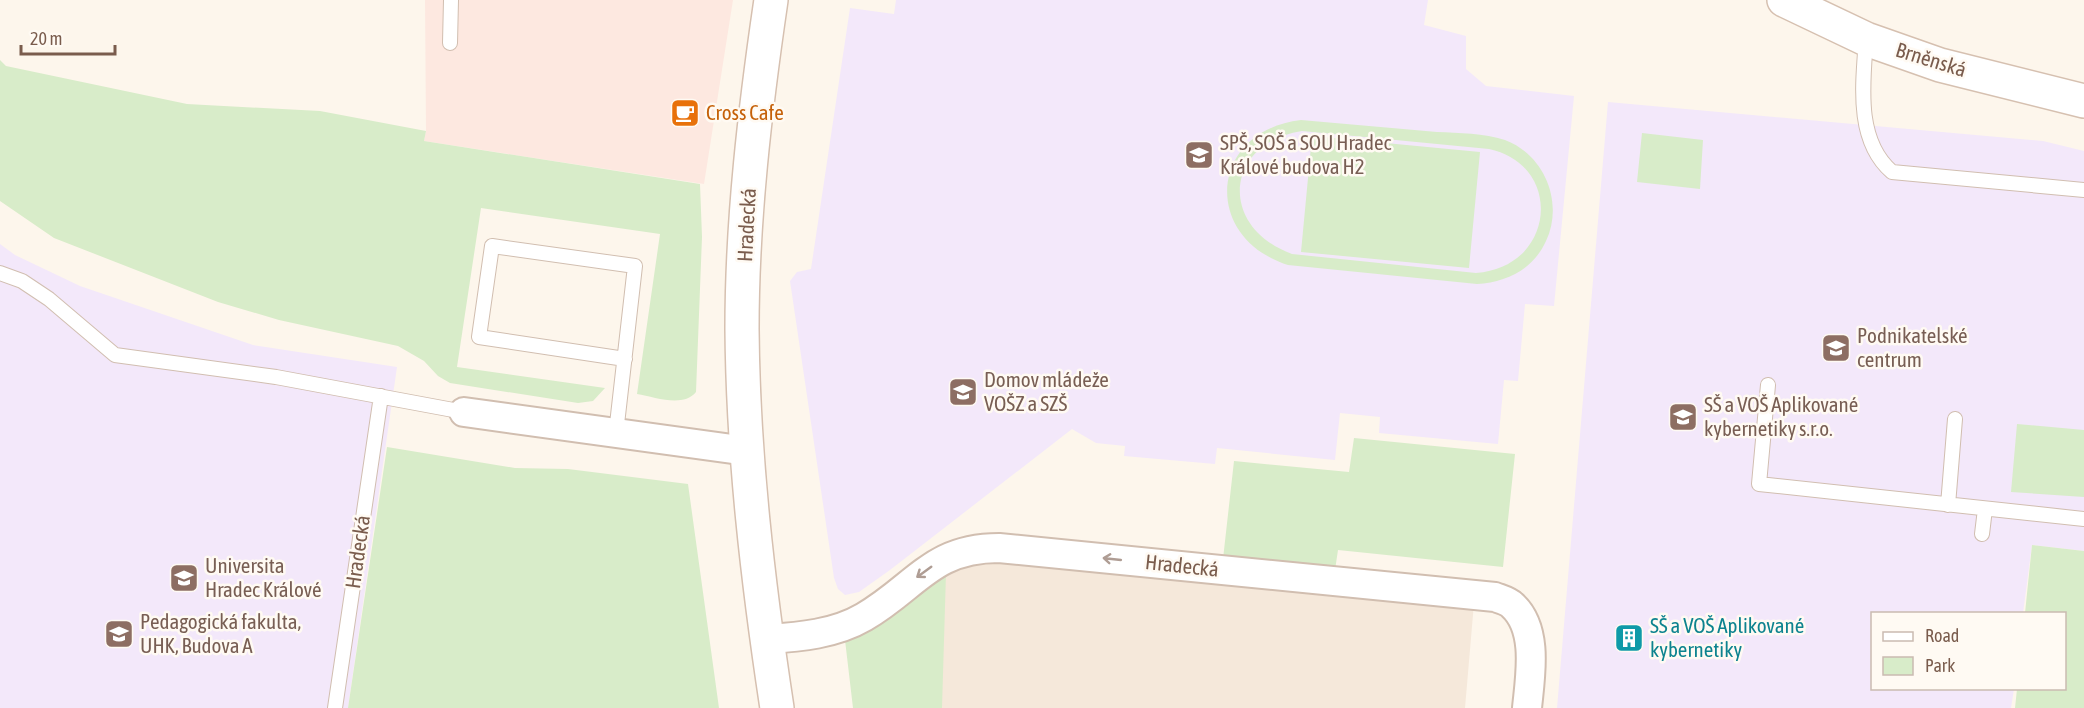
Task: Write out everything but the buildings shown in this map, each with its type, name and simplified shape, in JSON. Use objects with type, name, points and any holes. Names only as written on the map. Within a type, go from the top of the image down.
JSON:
[{"type":"street","name":"Hradecká","points":[[769,702],[766,632],[747,451],[742,327],[755,108],[771,0]]},
{"type":"street","name":"Brněnská","points":[[1784,0],[1866,39],[1940,65],[2084,101]]},
{"type":"street","points":[[464,412],[747,451]]},
{"type":"street","name":"Hradecká","points":[[766,632],[800,636],[851,624],[884,604],[942,558],[979,548],[1479,593],[1512,605],[1525,626],[1532,650],[1527,708]]},
{"type":"lane","points":[[450,43],[451,0]]},
{"type":"lane","points":[[1866,39],[1862,103],[1874,149],[1881,162],[1892,172],[2084,190]]},
{"type":"lane","points":[[616,433],[625,359],[635,266],[492,246],[479,337],[625,359]]},
{"type":"lane","points":[[0,273],[22,281],[49,299],[115,355],[276,377],[464,412]]},
{"type":"lane","points":[[1768,385],[1760,484],[2084,519]]},
{"type":"lane","name":"Hradecká","points":[[335,708],[381,396]]},
{"type":"lane","points":[[1948,504],[1955,419]]},
{"type":"lane","points":[[1982,534],[1986,509]]},
{"type":"shaded area","points":[[425,0],[733,0],[704,184],[424,141],[426,131]]},
{"type":"shaded area","points":[[896,0],[1428,0],[1424,25],[1466,36],[1466,69],[1486,86],[1574,96],[1554,306],[1525,304],[1518,381],[1504,380],[1498,444],[1379,433],[1380,417],[1340,413],[1335,460],[1217,448],[1215,464],[1124,456],[1125,446],[1096,443],[1072,429],[890,570],[859,592],[845,595],[838,589],[834,578],[790,281],[797,272],[811,269],[850,8],[894,14]]},
{"type":"shaded area","name":"Podnikatelské centrum","points":[[1608,102],[2043,141],[2084,151],[2084,551],[2032,545],[2023,612],[1871,612],[1871,690],[2014,690],[2011,708],[1557,708]]},
{"type":"shaded area","name":"Universita Hradec Králové","points":[[0,244],[15,255],[80,286],[253,345],[397,367],[348,708],[0,708]]},
{"type":"shaded area","points":[[966,556],[1474,603],[1465,708],[915,708],[941,571]]},
{"type":"green space","points":[[0,60],[6,66],[187,104],[320,111],[426,131],[424,141],[700,184],[702,237],[696,392],[690,397],[676,400],[637,394],[660,234],[481,208],[457,367],[605,388],[593,401],[578,403],[450,383],[438,376],[424,361],[398,346],[279,320],[218,302],[54,238],[0,201]]},
{"type":"green space","points":[[1301,120],[1471,134],[1505,140],[1519,147],[1531,157],[1547,182],[1553,211],[1546,241],[1534,260],[1518,273],[1488,283],[1477,284],[1288,265],[1260,251],[1240,232],[1230,210],[1227,186],[1234,163],[1248,143],[1270,128]],"holes":[[[1302,131],[1489,149],[1513,159],[1530,174],[1539,194],[1541,215],[1535,235],[1522,253],[1503,267],[1476,273],[1292,254],[1268,241],[1251,225],[1242,206],[1240,187],[1245,168],[1257,151],[1276,139]]]},
{"type":"green space","points":[[1642,133],[1703,140],[1700,189],[1637,182]]},
{"type":"green space","points":[[1312,136],[1480,152],[1469,268],[1301,252]]},
{"type":"green space","points":[[2017,424],[2084,430],[2084,497],[2011,492]]},
{"type":"green space","points":[[1354,438],[1515,454],[1503,567],[1338,550],[1335,570],[1223,559],[1234,461],[1349,472]]},
{"type":"green space","points":[[387,447],[515,468],[568,469],[688,484],[719,708],[348,708]]},
{"type":"green space","points":[[2032,545],[2084,551],[2084,708],[2015,708],[2017,690],[2066,690],[2066,612],[2025,612]]},
{"type":"green space","points":[[946,573],[942,708],[853,708],[845,640]]},
{"type":"place","name":"Cross Cafe","points":[[685,113]]},
{"type":"place","name":"SPŠ, SOŠ a SOU Hradec Králové budova H2","points":[[1199,155]]},
{"type":"place","name":"Podnikatelské centrum","points":[[1836,348]]},
{"type":"place","name":"Domov mládeže VOŠZ a SZŠ","points":[[963,392]]},
{"type":"place","name":"SŠ a VOŠ Aplikované kybernetiky s.r.o.","points":[[1683,417]]},
{"type":"place","name":"Universita Hradec Králové","points":[[184,578]]},
{"type":"place","name":"Pedagogická fakulta, UHK, Budova A","points":[[119,634]]},
{"type":"place","name":"SŠ a VOŠ Aplikované kybernetiky","points":[[1629,638]]}]
